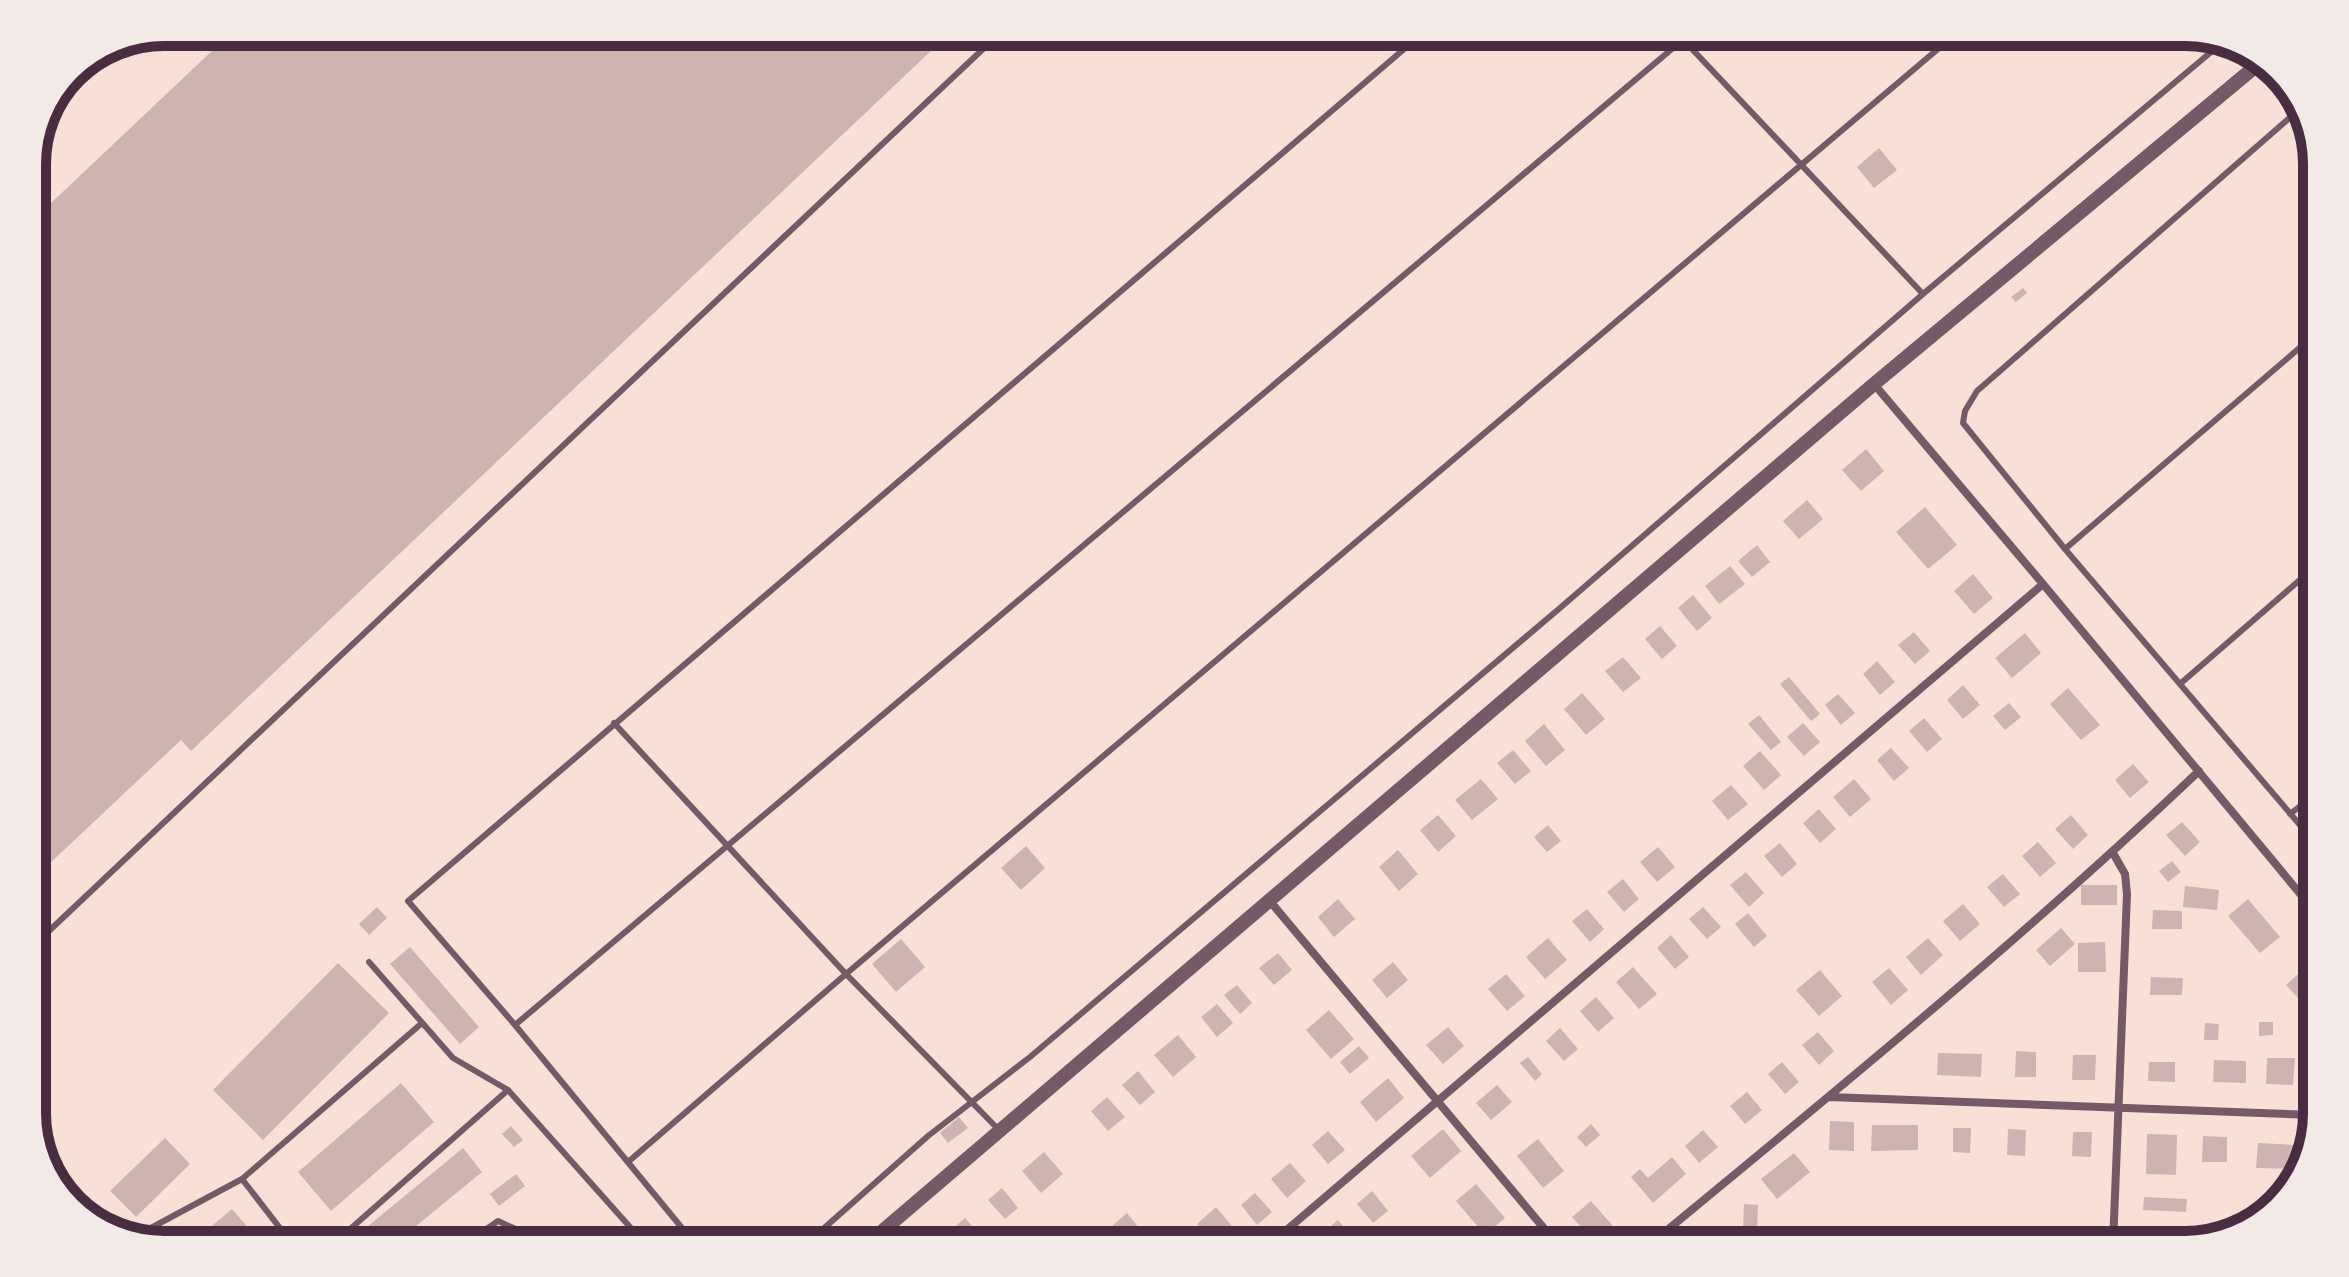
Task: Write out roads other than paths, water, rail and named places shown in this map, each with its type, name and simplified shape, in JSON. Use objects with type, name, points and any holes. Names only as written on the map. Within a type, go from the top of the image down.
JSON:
[{"type":"street","points":[[882,1231],[1874,384],[2253,68]]},
{"type":"street","points":[[1874,384],[2303,897]]},
{"type":"street","points":[[1285,1231],[2043,584]]},
{"type":"street","points":[[1666,1231],[1829,1097],[2113,853],[2199,771]]},
{"type":"street","points":[[2113,853],[2125,874],[2127,894],[2114,1231]]},
{"type":"street","points":[[1268,899],[1546,1231]]},
{"type":"street","points":[[1829,1097],[2303,1115]]},
{"type":"lane","points":[[46,934],[986,46]]},
{"type":"lane","points":[[685,1231],[408,901],[1408,46]]},
{"type":"lane","points":[[515,1025],[1675,46]]},
{"type":"lane","points":[[1690,46],[1923,294]]},
{"type":"lane","points":[[628,1162],[1942,46]]},
{"type":"lane","points":[[821,1231],[928,1136],[973,1103],[1560,608],[1923,294],[2214,50]]},
{"type":"lane","points":[[2292,115],[1977,391],[1965,411],[1963,423],[2065,549],[2303,829]]},
{"type":"lane","points":[[2065,549],[2303,345]]},
{"type":"lane","points":[[2180,684],[2303,577]]},
{"type":"lane","points":[[614,723],[846,974],[999,1130]]},
{"type":"lane","points":[[2290,814],[2303,804]]},
{"type":"lane","points":[[369,962],[453,1058],[508,1090],[634,1231]]},
{"type":"lane","points":[[148,1230],[242,1179],[422,1023]]},
{"type":"lane","points":[[348,1231],[508,1090]]},
{"type":"lane","points":[[242,1179],[282,1231]]},
{"type":"lane","points":[[483,1231],[498,1221],[520,1231]]}]
